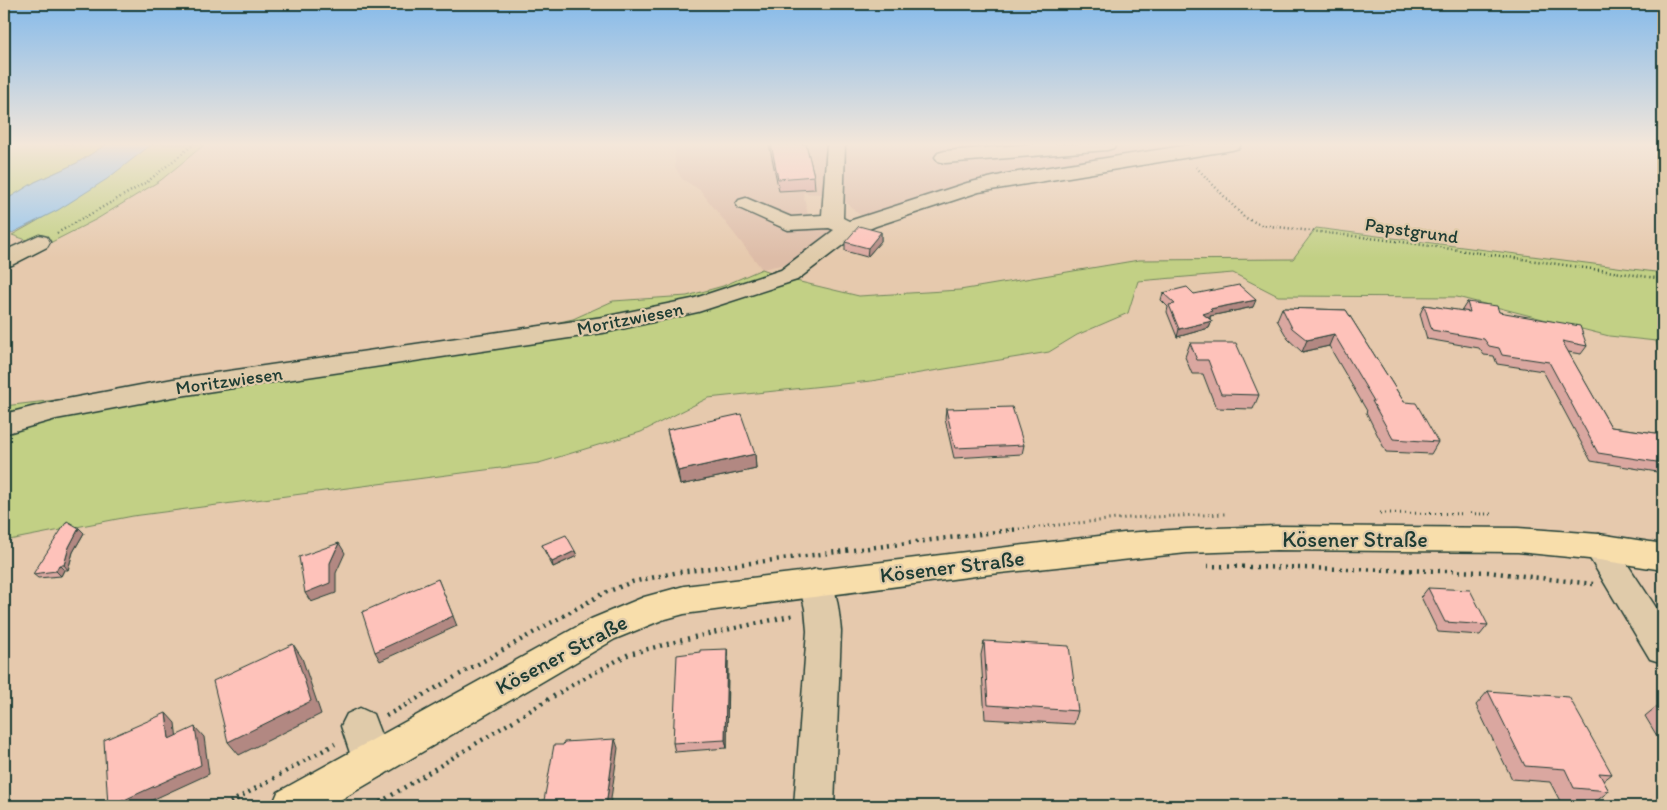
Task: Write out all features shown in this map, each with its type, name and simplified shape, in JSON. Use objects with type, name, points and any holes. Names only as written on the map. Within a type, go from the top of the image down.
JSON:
[{"type":"main road","name":"Kösener Straße","points":[[292,806],[366,743],[629,617],[656,607],[684,600],[819,596],[1062,552],[1187,542],[1276,538],[1478,539],[1599,547],[1663,557]]},
{"type":"street","points":[[746,204],[788,224],[840,225],[838,182]]},
{"type":"street","name":"Moritzwiesen","points":[[4,424],[56,410],[155,391],[603,326],[698,304],[789,275],[840,225],[868,221],[974,187],[998,182]]},
{"type":"street","points":[[4,260],[39,242]]},
{"type":"street","points":[[1599,547],[1663,648]]},
{"type":"street","points":[[814,806],[823,642],[819,596]]},
{"type":"path","points":[[39,242],[107,206],[147,182]]},
{"type":"path","name":"Papstgrund","points":[[1209,182],[1244,217],[1261,225],[1396,241],[1593,271],[1663,279]]},
{"type":"path","points":[[1198,566],[1488,572],[1625,588]]},
{"type":"path","points":[[374,806],[572,685],[629,654],[694,637],[819,596]]},
{"type":"shaded area","points":[[687,182],[977,182],[862,217],[838,195],[803,193],[810,224],[838,230],[790,263],[762,269],[700,190]]},
{"type":"green space","points":[[4,182],[35,182],[35,182],[4,201]]},
{"type":"green space","points":[[99,182],[158,182],[97,219],[44,246],[12,235],[49,214]]},
{"type":"green space","points":[[1316,228],[1663,273],[1663,370],[1656,341],[1609,336],[1457,297],[1278,296],[1233,273],[1138,281],[1128,313],[1077,335],[1049,352],[871,381],[708,398],[641,432],[539,463],[133,516],[4,541],[4,406],[108,394],[479,340],[573,319],[613,301],[687,296],[723,286],[762,269],[796,281],[859,296],[960,290],[1139,260],[1293,259]]},
{"type":"water","points":[[35,182],[103,182],[58,210],[4,237],[4,201]]},
{"type":"building","points":[[859,226],[881,232],[868,248],[845,242]]},
{"type":"building","points":[[1239,285],[1256,300],[1210,309],[1212,311],[1203,314],[1212,321],[1179,329],[1169,305],[1175,304],[1163,293],[1187,287],[1194,294]]},
{"type":"building","points":[[1467,302],[1497,306],[1499,312],[1580,326],[1587,346],[1562,341],[1611,427],[1663,434],[1663,463],[1598,453],[1549,362],[1502,355],[1499,348],[1489,346],[1484,339],[1432,330],[1424,305],[1470,312]]},
{"type":"building","points":[[1282,308],[1346,310],[1404,402],[1416,403],[1438,442],[1393,439],[1372,401],[1374,401],[1334,334],[1307,340],[1292,328]]},
{"type":"building","points":[[1190,343],[1236,343],[1259,395],[1221,394],[1208,360],[1197,360]]},
{"type":"building","points":[[1012,407],[1024,445],[955,448],[946,409]]},
{"type":"building","points":[[741,414],[755,454],[678,471],[667,430]]},
{"type":"building","points":[[67,521],[79,528],[69,547],[64,565],[59,565],[56,571],[33,574]]},
{"type":"building","points":[[566,535],[575,551],[552,562],[542,545]]},
{"type":"building","points":[[339,543],[330,563],[330,583],[305,593],[299,557]]},
{"type":"building","points":[[438,579],[453,616],[375,652],[362,612]]},
{"type":"building","points":[[1428,588],[1470,590],[1488,625],[1445,622]]},
{"type":"building","points":[[984,641],[1069,646],[1078,711],[988,705]]},
{"type":"building","points":[[293,644],[311,701],[228,742],[213,681]]},
{"type":"building","points":[[727,649],[725,740],[673,743],[677,655],[700,652],[700,650]]},
{"type":"building","points":[[1488,691],[1569,697],[1612,774],[1599,773],[1609,791],[1574,788],[1565,769],[1525,766]]},
{"type":"building","points":[[1656,707],[1663,707],[1663,719]]},
{"type":"building","points":[[166,713],[169,739],[195,727],[201,765],[108,806],[104,740]]},
{"type":"building","points":[[615,739],[606,806],[543,806],[554,745],[563,745],[564,742]]}]
